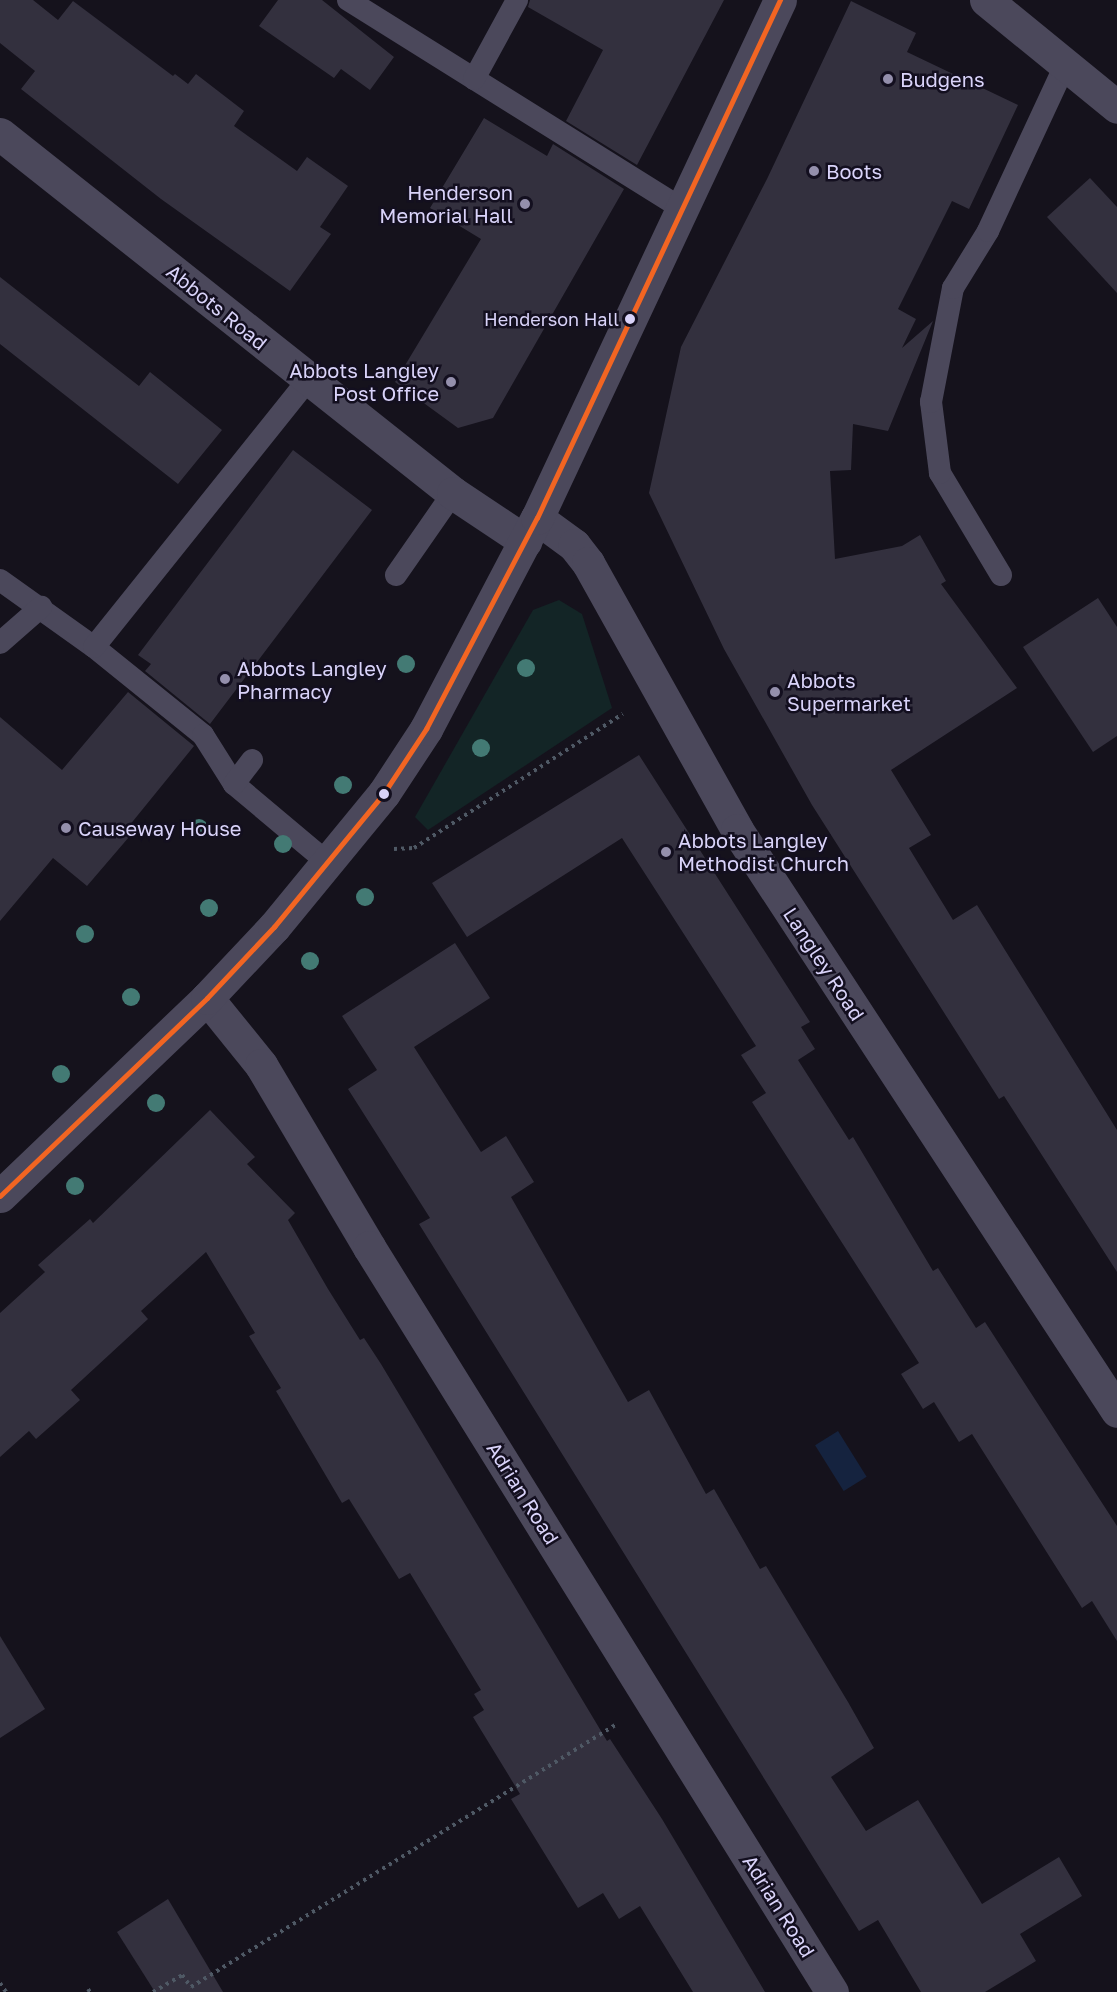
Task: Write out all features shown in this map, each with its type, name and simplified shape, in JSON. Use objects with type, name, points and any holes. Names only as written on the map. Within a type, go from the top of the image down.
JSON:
[{"type":"street","points":[[0,1196],[207,998],[328,863],[361,821],[426,729],[531,529],[780,0]]},
{"type":"street","points":[[986,0],[1064,67],[1117,107]]},
{"type":"street","name":"Abbots Road","points":[[0,134],[453,493],[531,529]]},
{"type":"street","name":"Langley Road","points":[[531,529],[574,545],[588,563],[657,692],[737,830],[1117,1411]]},
{"type":"street","name":"Adrian Road","points":[[207,998],[261,1065],[369,1247],[832,1992]]},
{"type":"lane","points":[[348,0],[682,209]]},
{"type":"lane","points":[[474,79],[517,0]]},
{"type":"lane","points":[[1001,575],[940,473],[931,402],[953,288],[988,231],[1064,67]]},
{"type":"lane","points":[[94,647],[308,380]]},
{"type":"lane","points":[[396,574],[453,493]]},
{"type":"lane","points":[[0,580],[41,607],[94,647],[203,735],[234,784],[328,863]]},
{"type":"lane","points":[[0,643],[41,607]]},
{"type":"lane","points":[[234,784],[252,760]]},
{"type":"path","points":[[361,821],[396,850],[414,848],[657,692]]},
{"type":"path","points":[[153,1992],[182,1975],[191,1987],[653,1701]]},
{"type":"path","points":[[0,1983],[6,1992]]},
{"type":"shaded area","points":[[559,600],[582,614],[612,708],[428,830],[415,817],[533,610]]},
{"type":"water","points":[[838,1431],[867,1477],[844,1491],[815,1445]]},
{"type":"building","points":[[0,0],[33,0],[58,20],[73,1],[173,76],[175,74],[188,84],[196,74],[244,111],[234,126],[297,171],[307,157],[348,186],[320,227],[331,234],[290,291],[161,199],[21,89],[35,71],[0,43]]},
{"type":"building","points":[[278,0],[322,0],[394,57],[370,90],[341,69],[334,78],[259,26]]},
{"type":"building","points":[[530,0],[724,0],[637,165],[566,121],[603,50],[528,7]]},
{"type":"building","points":[[851,1],[916,33],[907,52],[1018,105],[969,209],[952,201],[898,309],[916,319],[902,348],[933,321],[888,431],[853,424],[851,470],[830,471],[835,559],[902,546],[920,535],[946,581],[941,584],[1017,688],[891,770],[931,835],[909,848],[953,920],[977,905],[1117,1130],[1117,1272],[1004,1096],[999,1099],[812,805],[724,649],[649,493],[681,347],[767,179]]},
{"type":"building","points":[[484,118],[547,156],[553,144],[624,189],[493,418],[458,428],[395,382],[481,239],[430,208]]},
{"type":"building","points":[[1090,178],[1117,207],[1117,293],[1047,217]]},
{"type":"building","points":[[0,277],[139,386],[150,372],[222,430],[178,484],[0,344]]},
{"type":"building","points":[[293,450],[372,510],[210,724],[145,671],[151,664],[138,655]]},
{"type":"building","points":[[1098,598],[1117,627],[1117,736],[1093,752],[1023,647]]},
{"type":"building","points":[[128,692],[194,746],[129,826],[135,830],[87,886],[53,858],[0,921],[0,717],[62,770]]},
{"type":"building","points":[[639,755],[810,1022],[801,1027],[815,1049],[798,1060],[849,1140],[853,1137],[933,1271],[938,1268],[976,1328],[985,1322],[1117,1526],[1117,1641],[1092,1601],[1082,1608],[972,1434],[959,1442],[934,1402],[923,1409],[901,1374],[919,1363],[752,1102],[766,1093],[741,1055],[756,1046],[622,838],[467,937],[432,883]]},
{"type":"building","points":[[455,943],[490,998],[414,1047],[481,1152],[506,1136],[534,1182],[511,1197],[628,1402],[649,1390],[706,1494],[714,1489],[760,1569],[766,1566],[848,1702],[874,1748],[831,1777],[866,1831],[918,1800],[982,1904],[1059,1857],[1082,1896],[1020,1934],[1036,1961],[985,1992],[921,1992],[878,1920],[859,1931],[419,1224],[430,1218],[348,1089],[377,1070],[342,1016]]},
{"type":"building","points":[[210,1110],[255,1157],[247,1164],[295,1213],[288,1220],[328,1289],[360,1340],[364,1338],[381,1364],[607,1741],[610,1739],[662,1819],[765,1992],[693,1992],[640,1906],[619,1919],[603,1893],[578,1908],[511,1799],[520,1794],[473,1717],[484,1710],[474,1694],[481,1690],[410,1573],[399,1579],[349,1499],[342,1503],[276,1391],[281,1388],[249,1336],[255,1333],[206,1252],[141,1311],[148,1319],[71,1390],[80,1400],[36,1439],[29,1431],[0,1457],[0,1313],[45,1272],[38,1265],[90,1219],[93,1223]]},
{"type":"building","points":[[0,1636],[45,1709],[0,1738]]},
{"type":"building","points":[[168,1899],[223,1992],[155,1992],[117,1932]]},
{"type":"transit line","points":[[0,1196],[207,998],[274,927],[384,793],[426,729],[537,518],[780,0]]},
{"type":"place","name":"Budgens","points":[[888,79]]},
{"type":"place","name":"Boots","points":[[814,171]]},
{"type":"place","name":"Henderson Memorial Hall","points":[[525,204]]},
{"type":"place","name":"Henderson Hall","points":[[630,319]]},
{"type":"place","name":"Abbots Langley Post Office","points":[[451,382]]},
{"type":"place","name":"Abbots Langley Pharmacy","points":[[225,679]]},
{"type":"place","name":"Abbots Supermarket","points":[[775,692]]},
{"type":"place","name":"Causeway House","points":[[66,828]]},
{"type":"place","name":"Abbots Langley Methodist Church","points":[[666,852]]}]
